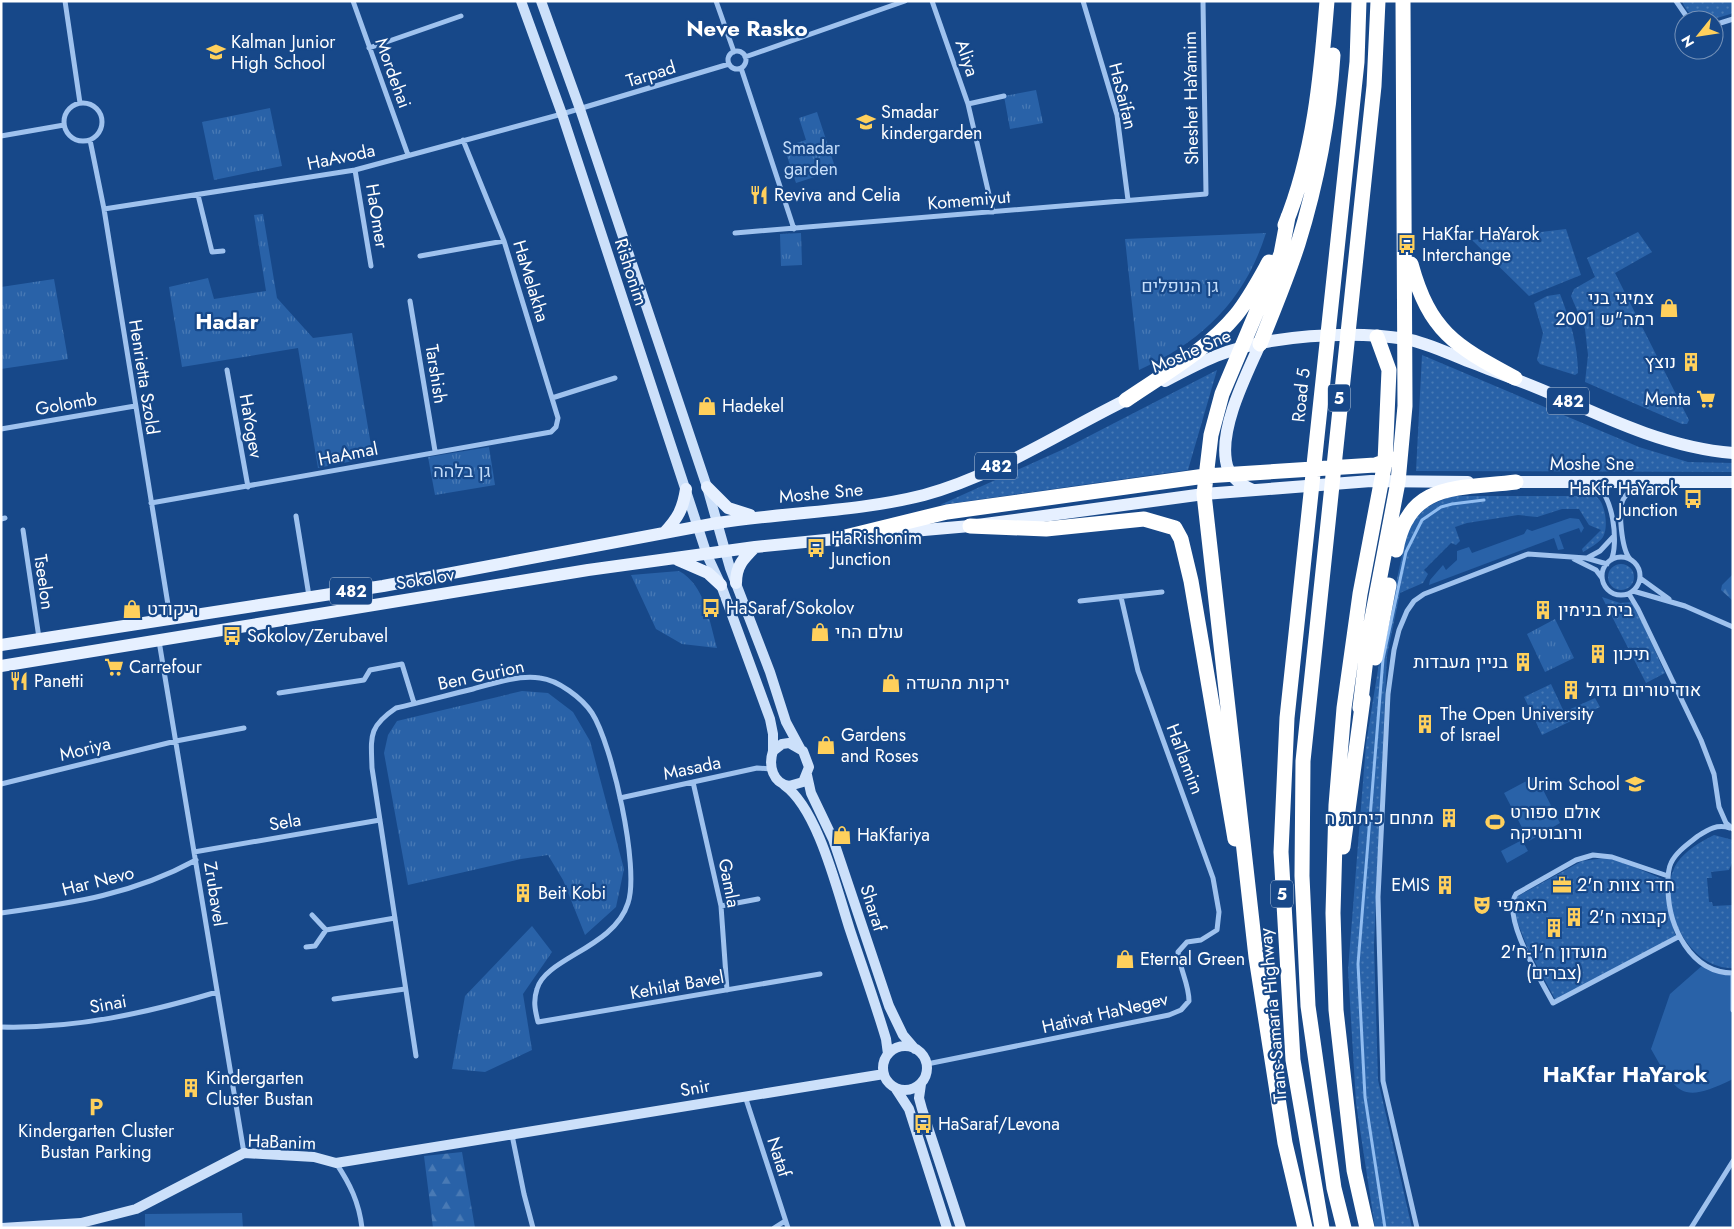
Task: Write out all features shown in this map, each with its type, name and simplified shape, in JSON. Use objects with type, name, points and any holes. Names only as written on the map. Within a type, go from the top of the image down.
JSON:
[{"type":"highway","points":[[1305,1228],[1285,1144],[1269,1049],[1247,889],[1240,806],[1204,494],[1211,435],[1222,394],[1281,254],[1288,217],[1311,136],[1322,71],[1327,1]]},
{"type":"highway","points":[[1266,343],[1298,245],[1321,148],[1331,87],[1334,1]]},
{"type":"highway","name":"5","points":[[1322,1228],[1293,1060],[1281,852],[1287,718],[1357,62],[1358,1]]},
{"type":"highway","name":"5","points":[[1344,1228],[1334,1188],[1308,1006],[1302,876],[1303,761],[1374,86],[1378,1]]},
{"type":"highway","points":[[1333,913],[1349,809],[1369,634],[1398,482],[1402,446],[1405,406],[1406,339],[1403,1]]},
{"type":"highway","points":[[1126,400],[1202,348],[1237,314],[1273,256],[1288,217]]},
{"type":"highway","points":[[1405,244],[1418,289],[1436,321],[1452,341],[1515,378]]},
{"type":"highway","points":[[1366,1228],[1354,1170],[1336,1010],[1333,913],[1336,805],[1344,708],[1380,463],[1389,370],[1373,337]]},
{"type":"highway","points":[[838,539],[948,512],[1205,476],[1380,463],[1397,454],[1402,446]]},
{"type":"highway","points":[[1360,708],[1378,648],[1399,533],[1407,514],[1421,500],[1441,492],[1516,482]]},
{"type":"highway","points":[[970,526],[1046,529],[1144,519],[1175,528],[1181,539],[1191,581],[1230,814],[1247,889]]},
{"type":"main road","name":"Moshe Sne","points":[[698,526],[758,516],[878,505],[925,494],[963,482],[1008,461],[1126,400],[1217,356],[1240,348],[1304,336],[1406,339],[1515,378],[1636,430],[1701,450],[1733,453]]},
{"type":"main road","points":[[1254,490],[1241,485],[1232,475],[1226,462],[1227,430],[1243,381],[1266,343]]},
{"type":"main road","name":"Moshe Sne","points":[[706,555],[754,547],[970,526],[1204,494],[1376,481],[1733,482]]},
{"type":"main road","points":[[707,487],[728,508],[739,513],[758,516]]},
{"type":"main road","points":[[664,533],[678,519],[684,508],[686,489]]},
{"type":"main road","name":"Sokolov","points":[[1,645],[396,584],[698,526]]},
{"type":"main road","points":[[736,583],[736,573],[740,562],[754,547]]},
{"type":"main road","name":"Sokolov","points":[[1,666],[588,570],[706,555]]},
{"type":"main road","points":[[673,558],[696,566],[708,573],[721,585]]},
{"type":"street","points":[[64,1],[80,103]]},
{"type":"street","name":"Mordehai","points":[[353,1],[408,155]]},
{"type":"street","name":"Rishonim","points":[[521,1],[562,114],[706,555]]},
{"type":"street","name":"Rishonim","points":[[541,1],[580,109],[707,487],[726,552]]},
{"type":"street","points":[[716,1],[734,52]]},
{"type":"street","points":[[746,57],[905,1]]},
{"type":"street","name":"Aliya","points":[[932,1],[968,104],[992,212]]},
{"type":"street","name":"HaSaifan","points":[[1082,1],[1117,115],[1128,200]]},
{"type":"street","name":"Sheshet HaYamim","points":[[1203,1],[1206,194]]},
{"type":"street","points":[[369,48],[461,16]]},
{"type":"street","points":[[734,52],[742,52],[746,57],[745,63],[741,68],[734,68],[729,64],[728,58],[734,52]]},
{"type":"street","name":"Tarpad","points":[[580,109],[729,64]]},
{"type":"street","points":[[741,68],[794,229]]},
{"type":"street","points":[[968,104],[1004,96]]},
{"type":"street","points":[[80,103],[93,106],[101,117],[100,131],[90,140],[76,140],[70,136],[64,125],[68,109],[80,103]]},
{"type":"street","name":"HaAvoda","points":[[104,209],[355,170],[580,109]]},
{"type":"street","points":[[1,136],[64,125]]},
{"type":"street","name":"Henrietta Szold","points":[[90,140],[104,209],[170,618]]},
{"type":"street","name":"HaMelakha","points":[[464,140],[504,240],[558,418],[556,427],[551,432]]},
{"type":"street","name":"HaOmer","points":[[355,170],[371,266]]},
{"type":"street","name":"Komemiyut","points":[[735,234],[1206,194]]},
{"type":"street","points":[[198,195],[212,252],[223,251]]},
{"type":"street","points":[[420,256],[504,240]]},
{"type":"street","name":"Tarshish","points":[[410,301],[435,451]]},
{"type":"street","name":"HaYogev","points":[[227,370],[248,487]]},
{"type":"street","points":[[552,398],[615,378]]},
{"type":"street","name":"Golomb","points":[[1,429],[135,406]]},
{"type":"street","name":"HaAmal","points":[[151,503],[248,487],[435,451],[551,432]]},
{"type":"street","points":[[1631,593],[1640,578],[1638,567],[1626,555],[1622,539],[1622,504],[1630,491],[1649,481]]},
{"type":"street","points":[[1580,482],[1598,487],[1609,500],[1614,555],[1602,578]]},
{"type":"street","points":[[296,516],[309,597]]},
{"type":"street","name":"Tseelon","points":[[23,530],[39,638]]},
{"type":"street","points":[[1586,558],[1600,551],[1613,537]]},
{"type":"street","points":[[706,555],[721,585],[770,720],[774,734],[771,769],[777,780],[784,785],[794,786],[803,782],[807,775],[808,762],[786,722],[770,672],[726,552]]},
{"type":"street","points":[[1417,1228],[1393,1130],[1381,1066],[1378,897],[1388,694],[1399,630],[1414,601],[1424,594],[1528,554],[1586,558],[1609,562],[1620,557],[1631,560]]},
{"type":"street","points":[[1569,557],[1596,570],[1602,578],[1604,585],[1613,594],[1631,593],[1671,601],[1733,627]]},
{"type":"street","points":[[1640,578],[1671,601]]},
{"type":"street","points":[[1080,601],[1162,592]]},
{"type":"street","points":[[1631,593],[1700,740],[1714,774],[1719,807],[1726,823],[1733,829]]},
{"type":"street","name":"HaTlamim","points":[[1121,597],[1138,671],[1213,878],[1219,912],[1218,930]]},
{"type":"street","name":"Zrubavel","points":[[159,640],[244,1153]]},
{"type":"street","points":[[280,693],[364,680],[370,670],[402,664],[414,704]]},
{"type":"street","name":"Ben Gurion","points":[[416,1056],[372,768],[371,738],[379,720],[396,708],[515,678],[540,678],[562,685],[592,712],[606,746],[620,798],[632,871],[628,903],[613,929],[584,951],[555,966],[537,986],[534,1005],[538,1022]]},
{"type":"street","name":"Moriya","points":[[1,784],[176,741],[244,728]]},
{"type":"street","points":[[773,751],[782,744],[789,743],[800,748]]},
{"type":"street","name":"Masada","points":[[620,798],[757,768],[771,769]]},
{"type":"street","name":"Sharaf","points":[[807,775],[810,794],[833,839],[889,1006],[903,1035],[916,1049]]},
{"type":"street","name":"Gamla","points":[[693,782],[721,906],[727,990]]},
{"type":"street","name":"Sharaf","points":[[784,785],[793,793],[805,811],[822,845],[886,1039],[888,1054]]},
{"type":"street","name":"Sela","points":[[194,852],[380,820]]},
{"type":"street","points":[[1733,829],[1722,826],[1704,832],[1680,850],[1671,863],[1668,876],[1669,905],[1678,937],[1704,964],[1716,970],[1733,973],[1733,1010]]},
{"type":"street","points":[[1668,876],[1612,857],[1582,857],[1516,894],[1513,901],[1514,922],[1553,1003],[1678,937]]},
{"type":"street","name":"Har Nevo","points":[[1,914],[55,906],[128,890],[168,875],[196,860]]},
{"type":"street","points":[[721,906],[758,899]]},
{"type":"street","points":[[312,915],[326,930]]},
{"type":"street","points":[[306,948],[315,946],[326,930],[395,918]]},
{"type":"street","name":"Hativat HaNegev","points":[[927,1064],[1169,1015],[1181,1010],[1189,1002],[1189,987],[1179,966],[1178,952],[1188,942],[1201,940],[1218,930]]},
{"type":"street","name":"Kehilat Bavel","points":[[538,1022],[820,974]]},
{"type":"street","points":[[334,999],[406,989]]},
{"type":"street","name":"Sinai","points":[[1,1027],[51,1027],[99,1021],[160,1009],[218,992]]},
{"type":"street","points":[[902,1046],[916,1049],[921,1052],[927,1064],[926,1078],[921,1084],[909,1090],[890,1085],[884,1074],[883,1067],[888,1054],[902,1046]]},
{"type":"street","name":"Snir","points":[[512,1136],[744,1095],[884,1074]]},
{"type":"street","points":[[921,1084],[919,1098],[922,1109],[961,1228]]},
{"type":"street","points":[[896,1088],[909,1109],[947,1228]]},
{"type":"street","name":"Nataf","points":[[744,1095],[788,1228]]},
{"type":"street","points":[[512,1136],[533,1228]]},
{"type":"street","name":"HaBanim","points":[[2,1228],[81,1223],[136,1209],[244,1153],[314,1156],[336,1163],[512,1136]]},
{"type":"street","points":[[1691,1228],[1733,1160]]},
{"type":"street","points":[[336,1163],[353,1189],[360,1212],[362,1228]]},
{"type":"street","points":[[774,1228],[785,1222]]},
{"type":"green space","points":[[1682,1],[1733,1],[1733,13],[1724,16],[1724,10],[1686,9]]},
{"type":"green space","points":[[1036,90],[1043,123],[1010,129],[1004,96]]},
{"type":"green space","points":[[270,108],[282,166],[214,180],[202,122]]},
{"type":"green space","name":"Smadar garden","points":[[817,112],[836,170],[796,183],[784,147],[806,140],[799,118]]},
{"type":"green space","points":[[263,214],[277,298],[313,338],[352,333],[373,457],[318,468],[298,348],[182,367],[169,287],[208,278],[214,299],[266,291],[254,215]]},
{"type":"green space","points":[[1566,229],[1581,275],[1529,296],[1472,240]]},
{"type":"green space","points":[[1638,232],[1652,252],[1615,273],[1689,420],[1687,424],[1682,424],[1585,382],[1588,355],[1585,329],[1571,296],[1574,289],[1595,277],[1587,258]]},
{"type":"green space","points":[[801,233],[802,265],[781,266],[780,234]]},
{"type":"green space","name":"גן הנופלים","points":[[1266,233],[1246,279],[1219,316],[1183,346],[1139,370],[1125,239]]},
{"type":"green space","points":[[54,279],[68,359],[1,369],[1,287]]},
{"type":"green space","points":[[1560,294],[1575,343],[1578,373],[1575,375],[1540,364],[1537,360],[1543,333],[1534,303],[1547,296]]},
{"type":"green space","points":[[1422,355],[1639,447],[1688,462],[1733,463],[1733,472],[1416,471]]},
{"type":"green space","points":[[1217,370],[1188,470],[940,505],[1066,448]]},
{"type":"green space","name":"גן בלהה","points":[[489,447],[495,485],[435,495],[428,457]]},
{"type":"green space","points":[[1453,496],[1595,496],[1604,508],[1606,527],[1603,537],[1583,552],[1582,549],[1601,530],[1589,525],[1579,509],[1562,509],[1537,517],[1518,515],[1467,523],[1455,527],[1460,541],[1456,545],[1451,543],[1424,570],[1428,574],[1423,583],[1400,593],[1387,656],[1374,945],[1378,1080],[1412,1228],[1375,1228],[1356,1103],[1348,970],[1366,744],[1379,663],[1407,532],[1420,513],[1431,505]]},
{"type":"green space","points":[[1570,518],[1579,519],[1584,528],[1581,533],[1579,528],[1559,535],[1564,549],[1558,550],[1554,538],[1429,585],[1430,580],[1443,565],[1446,570],[1457,560],[1457,551],[1469,547],[1472,553],[1524,534],[1527,529],[1532,531]]},
{"type":"green space","points":[[1621,564],[1630,568],[1634,577],[1630,586],[1621,590],[1612,586],[1608,577],[1612,568]]},
{"type":"green space","points":[[679,571],[695,585],[705,604],[717,648],[682,644],[656,629],[631,575]]},
{"type":"green space","points":[[1733,574],[1733,601],[1721,590],[1722,585]]},
{"type":"green space","points":[[1602,597],[1620,603],[1633,602],[1665,673],[1646,683]]},
{"type":"green space","points":[[1555,619],[1574,658],[1545,672],[1527,634]]},
{"type":"green space","points":[[1551,684],[1564,712],[1595,698],[1600,707],[1542,735],[1524,697]]},
{"type":"green space","points":[[522,691],[548,693],[573,712],[590,741],[624,869],[616,907],[585,935],[563,880],[548,855],[521,859],[408,885],[384,753],[388,735],[397,721]]},
{"type":"green space","points":[[1536,776],[1560,823],[1529,841],[1504,793]]},
{"type":"green space","points":[[1714,835],[1733,840],[1733,861],[1729,870],[1711,872],[1712,878],[1707,878],[1709,902],[1712,902],[1713,906],[1733,905],[1733,968],[1716,966],[1702,958],[1689,945],[1679,930],[1672,913],[1671,878],[1677,863],[1694,847]]},
{"type":"green space","points":[[1522,840],[1528,851],[1507,863],[1501,851]]},
{"type":"green space","points":[[1605,858],[1620,861],[1665,880],[1671,922],[1676,937],[1556,1001],[1528,949],[1509,901],[1582,861]]},
{"type":"green space","points":[[532,926],[552,952],[523,994],[532,1050],[485,1072],[452,1069],[465,996]]},
{"type":"green space","points":[[1704,964],[1733,973],[1733,1079],[1716,1087],[1691,1093],[1683,1091],[1675,1085],[1651,1049],[1670,994]]},
{"type":"green space","points":[[462,1152],[475,1228],[433,1228],[424,1156]]},
{"type":"green space","points":[[242,1213],[243,1228],[145,1228],[145,1214]]},
{"type":"waterway","points":[[1385,1228],[1365,1097],[1358,964],[1383,659],[1406,552],[1422,520],[1441,507],[1484,500]]},
{"type":"place","name":"Kalman Junior High School","points":[[216,52]]},
{"type":"place","name":"Smadar kindergarden","points":[[866,122]]},
{"type":"place","name":"Reviva and Celia","points":[[759,195]]},
{"type":"place","name":"HaKfar HaYarok Interchange","points":[[1407,244]]},
{"type":"place","name":"צמיגי בני 2001 רמה\"ש","points":[[1669,308]]},
{"type":"place","name":"נוצץ","points":[[1691,362]]},
{"type":"place","name":"Menta","points":[[1706,399]]},
{"type":"place","name":"Hadekel","points":[[707,406]]},
{"type":"place","name":"HaKfr HaYarok Junction","points":[[1693,499]]},
{"type":"place","name":"HaRishonim Junction","points":[[816,548]]},
{"type":"place","name":"HaSaraf/Sokolov","points":[[711,608]]},
{"type":"place","name":"ריקודט","points":[[132,609]]},
{"type":"place","name":"בית בנימין","points":[[1543,610]]},
{"type":"place","name":"עולם החי","points":[[820,632]]},
{"type":"place","name":"Sokolov/Zerubavel","points":[[232,636]]},
{"type":"place","name":"תיכון","points":[[1598,654]]},
{"type":"place","name":"בניין מעבדות","points":[[1523,662]]},
{"type":"place","name":"Carrefour","points":[[114,667]]},
{"type":"place","name":"Panetti","points":[[19,681]]},
{"type":"place","name":"ירקות מהשדה","points":[[891,683]]},
{"type":"place","name":"אודיטוריום גדול","points":[[1571,690]]},
{"type":"place","name":"The Open University of Israel","points":[[1425,724]]},
{"type":"place","name":"Gardens and Roses","points":[[826,745]]},
{"type":"place","name":"Urim School","points":[[1635,784]]},
{"type":"place","name":"מתחם כיתות ח","points":[[1449,818]]},
{"type":"place","name":"אולם ספורט ורובוטיקה","points":[[1495,822]]},
{"type":"place","name":"HaKfariya","points":[[842,835]]},
{"type":"place","name":"EMIS","points":[[1445,885]]},
{"type":"place","name":"חדר צוות ח'2","points":[[1562,885]]},
{"type":"place","name":"Beit Kobi","points":[[523,893]]},
{"type":"place","name":"האמפי","points":[[1482,905]]},
{"type":"place","name":"קבוצה ח'2","points":[[1574,917]]},
{"type":"place","name":"מועדון ח'1-ח'2 (צברים)","points":[[1554,928]]},
{"type":"place","name":"Eternal Green","points":[[1125,959]]},
{"type":"place","name":"Kindergarten Cluster Bustan","points":[[191,1088]]},
{"type":"place","name":"Kindergarten Cluster Bustan Parking","points":[[96,1107]]},
{"type":"place","name":"HaSaraf/Levona","points":[[923,1124]]},
{"type":"district","name":"Neve Rasko","points":[[747,28]]},
{"type":"district","name":"Hadar","points":[[227,321]]},
{"type":"district","name":"HaKfar HaYarok","points":[[1625,1074]]}]
